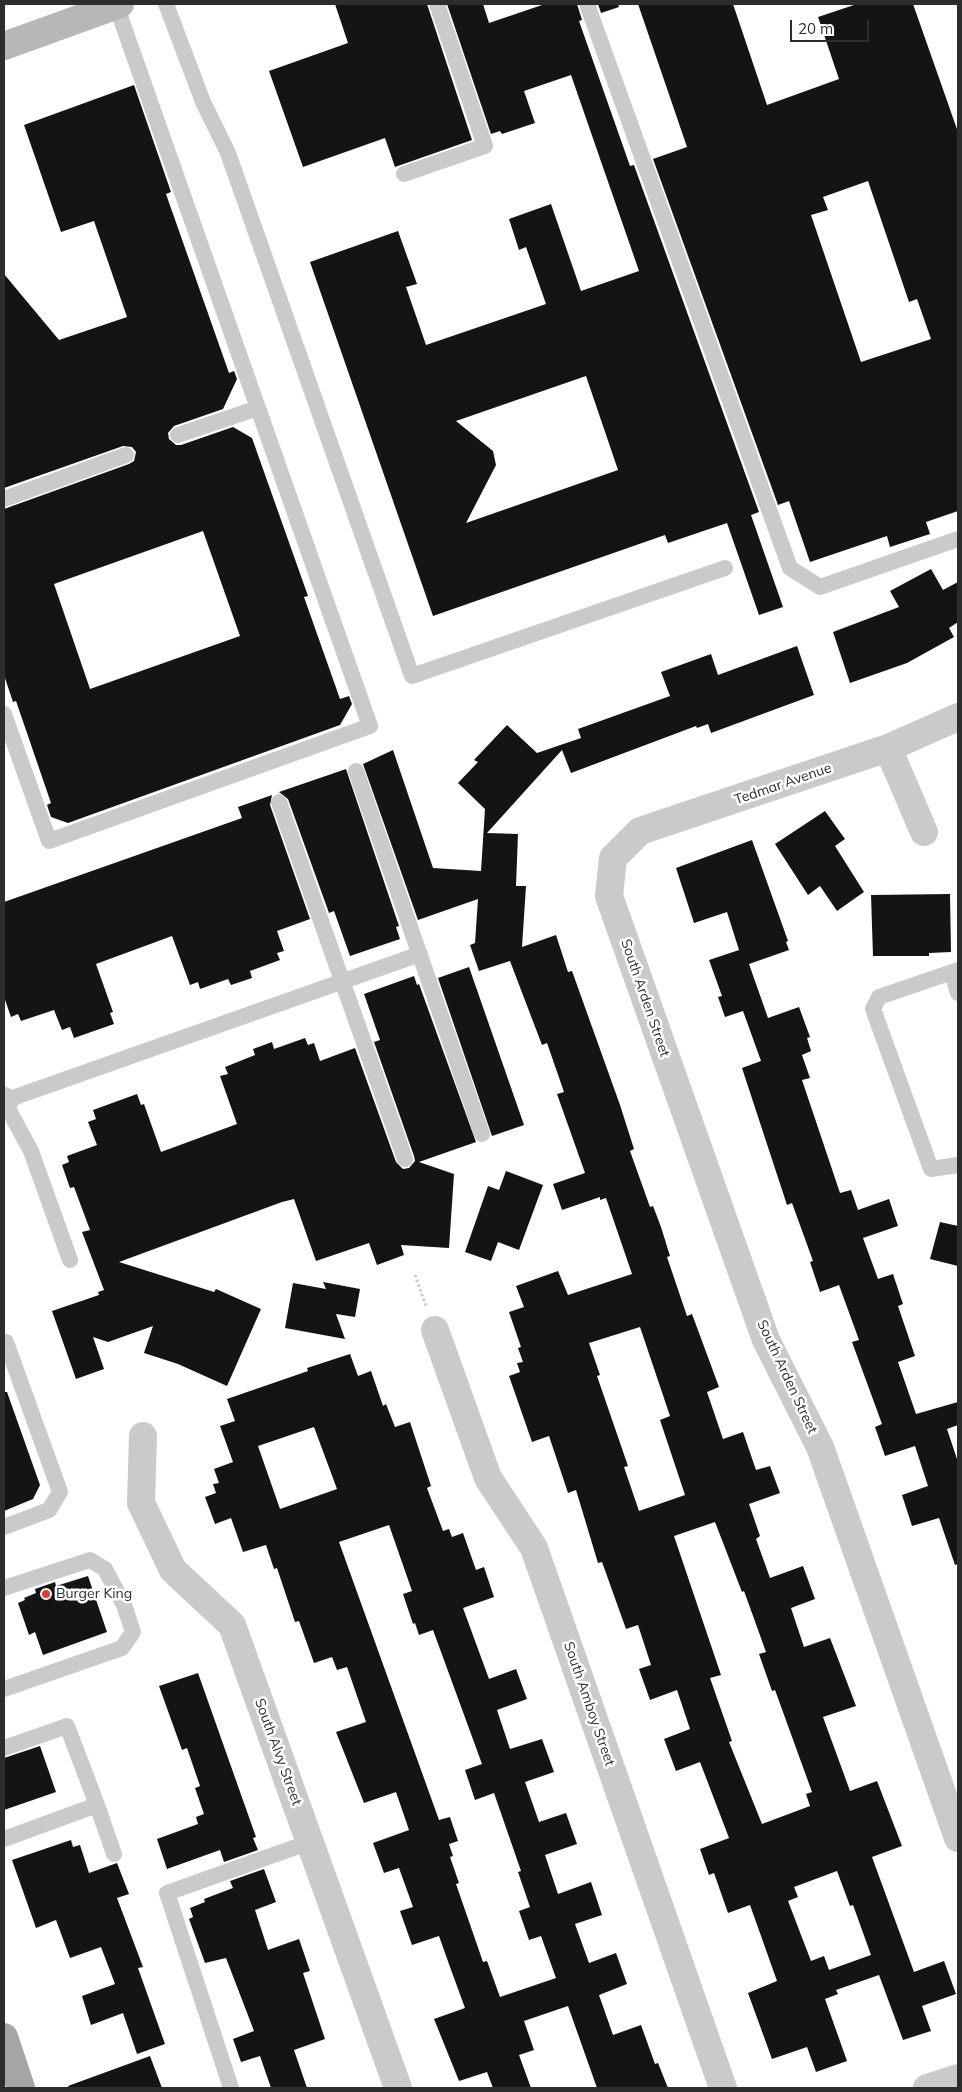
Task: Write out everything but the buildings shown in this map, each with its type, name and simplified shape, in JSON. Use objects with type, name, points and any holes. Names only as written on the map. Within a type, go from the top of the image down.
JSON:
[{"type":"main road","points":[[4,46],[118,4]]},
{"type":"main road","points":[[4,2037],[14,2084]]},
{"type":"street","name":"Tedmar Avenue","points":[[613,858],[640,832],[888,748],[958,717]]},
{"type":"street","points":[[888,748],[924,832]]},
{"type":"street","name":"South Arden Street","points":[[613,858],[609,896],[766,1340],[820,1447],[958,1838]]},
{"type":"street","name":"South Amboy Street","points":[[435,1330],[488,1478],[534,1548],[723,2088]]},
{"type":"street","name":"South Alvy Street","points":[[143,1436],[142,1503],[172,1570],[232,1625],[398,2088]]},
{"type":"street","points":[[927,2088],[958,2078]]},
{"type":"lane","points":[[4,714],[49,841],[370,726],[118,4]]},
{"type":"lane","points":[[166,4],[202,102],[228,153],[412,676],[724,568]]},
{"type":"lane","points":[[404,174],[486,146],[436,4]]},
{"type":"lane","points":[[587,4],[790,568],[820,587],[958,539]]},
{"type":"lane","points":[[178,435],[258,408]]},
{"type":"lane","points":[[4,498],[126,455]]},
{"type":"lane","points":[[356,771],[482,1134]]},
{"type":"lane","points":[[279,802],[405,1159]]},
{"type":"lane","points":[[70,1260],[31,1151],[4,1099],[420,954]]},
{"type":"lane","points":[[958,993],[955,971],[879,997],[874,1009],[932,1169],[958,1165]]},
{"type":"lane","points":[[4,1527],[49,1510],[60,1492],[6,1342]]},
{"type":"lane","points":[[4,1588],[90,1560],[104,1569],[124,1606],[133,1632],[122,1648],[4,1689]]},
{"type":"lane","points":[[4,1748],[67,1726],[114,1854]]},
{"type":"lane","points":[[4,1838],[96,1805]]},
{"type":"lane","points":[[229,2088],[167,1893],[310,1842]]},
{"type":"path","points":[[415,1275],[435,1330]]},
{"type":"place","name":"Burger King","points":[[46,1594]]}]
